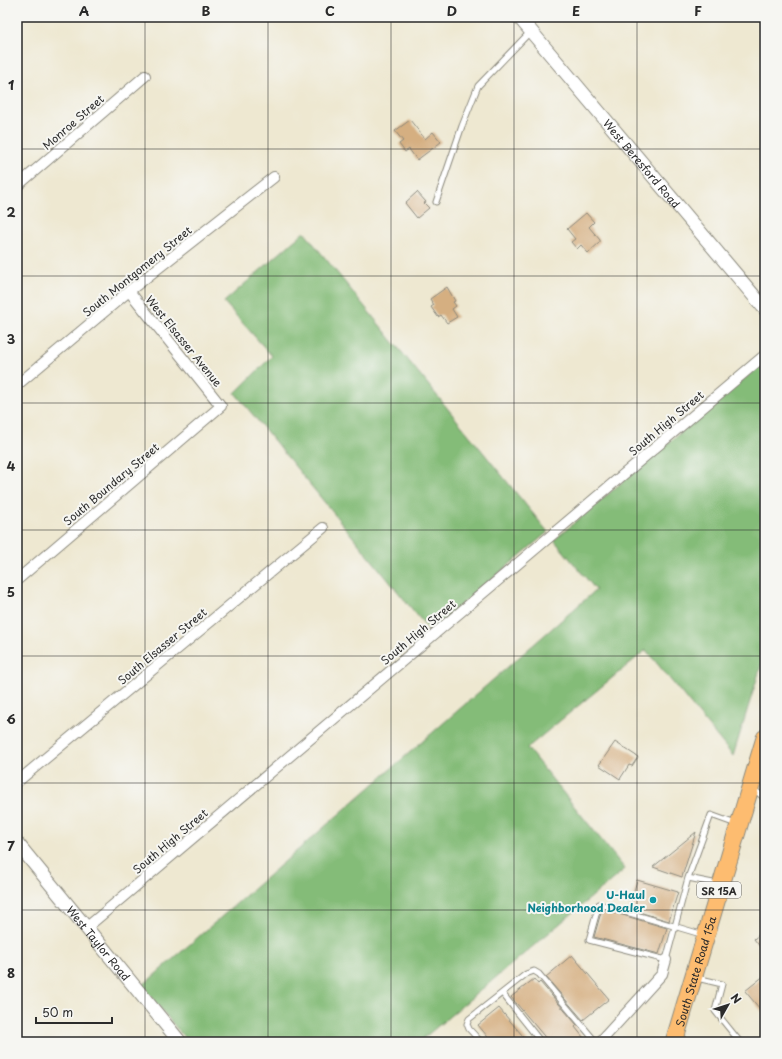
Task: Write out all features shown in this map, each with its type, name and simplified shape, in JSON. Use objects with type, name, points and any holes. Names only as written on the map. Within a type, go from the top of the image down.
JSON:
[{"type":"highway","name":"South State Road 15a","points":[[674,1042],[765,738]]},
{"type":"street","name":"West Beresford Road","points":[[519,17],[765,308]]},
{"type":"street","name":"Monroe Street","points":[[17,186],[145,76]]},
{"type":"street","name":"South Montgomery Street","points":[[17,385],[129,291],[274,177]]},
{"type":"street","name":"West Elsasser Avenue","points":[[129,291],[221,406]]},
{"type":"street","name":"South High Street","points":[[86,928],[765,355]]},
{"type":"street","name":"South Boundary Street","points":[[17,580],[221,406]]},
{"type":"street","name":"South Elsasser Street","points":[[17,782],[322,528]]},
{"type":"street","name":"West Taylor Road","points":[[17,843],[180,1042]]},
{"type":"street","points":[[600,1042],[662,974],[666,960]]},
{"type":"lane","points":[[436,202],[462,126],[478,86],[531,31]]},
{"type":"lane","points":[[750,786],[765,799]]},
{"type":"lane","points":[[706,936],[675,928],[599,904],[589,940],[666,960],[675,928],[688,878],[710,815],[739,825]]},
{"type":"lane","points":[[688,878],[721,885]]},
{"type":"lane","points":[[481,1042],[467,1024],[469,1019],[526,974],[534,971],[539,974],[596,1042]]},
{"type":"lane","points":[[693,977],[722,984],[715,1011],[740,1042]]},
{"type":"lane","points":[[502,994],[541,1042]]},
{"type":"green space","points":[[304,232],[548,532],[430,631],[235,393],[272,356],[224,302]]},
{"type":"green space","points":[[765,361],[765,653],[733,756],[646,650],[527,748],[625,869],[419,1042],[188,1042],[142,986],[596,590],[554,540]]},
{"type":"building","points":[[410,120],[425,139],[433,132],[441,142],[417,160],[409,149],[405,152],[399,144],[403,141],[395,131]]},
{"type":"building","points":[[417,192],[429,208],[417,218],[405,203]]},
{"type":"building","points":[[586,213],[594,222],[589,227],[600,240],[600,242],[588,253],[581,245],[577,249],[571,242],[575,239],[567,229]]},
{"type":"building","points":[[447,287],[455,301],[453,302],[456,306],[452,309],[457,317],[447,323],[441,315],[438,317],[431,307],[434,305],[430,299]]},
{"type":"building","points":[[615,742],[638,757],[632,766],[629,765],[620,779],[599,765]]},
{"type":"building","points":[[696,832],[682,877],[653,867]]},
{"type":"building","name":"U-Haul Neighborhood Dealer","points":[[637,880],[678,892],[669,921],[629,909]]},
{"type":"building","points":[[602,909],[667,928],[659,954],[594,937]]},
{"type":"building","points":[[765,930],[765,953],[754,939]]},
{"type":"building","points":[[572,955],[609,999],[583,1020],[546,977]]},
{"type":"building","points":[[765,975],[765,1015],[745,991]]},
{"type":"building","points":[[534,979],[538,984],[540,982],[577,1025],[575,1027],[587,1042],[549,1042],[511,997]]},
{"type":"building","points":[[499,1008],[528,1042],[492,1042],[478,1025]]},
{"type":"place","name":"U-Haul Neighborhood Dealer","points":[[653,900]]}]
